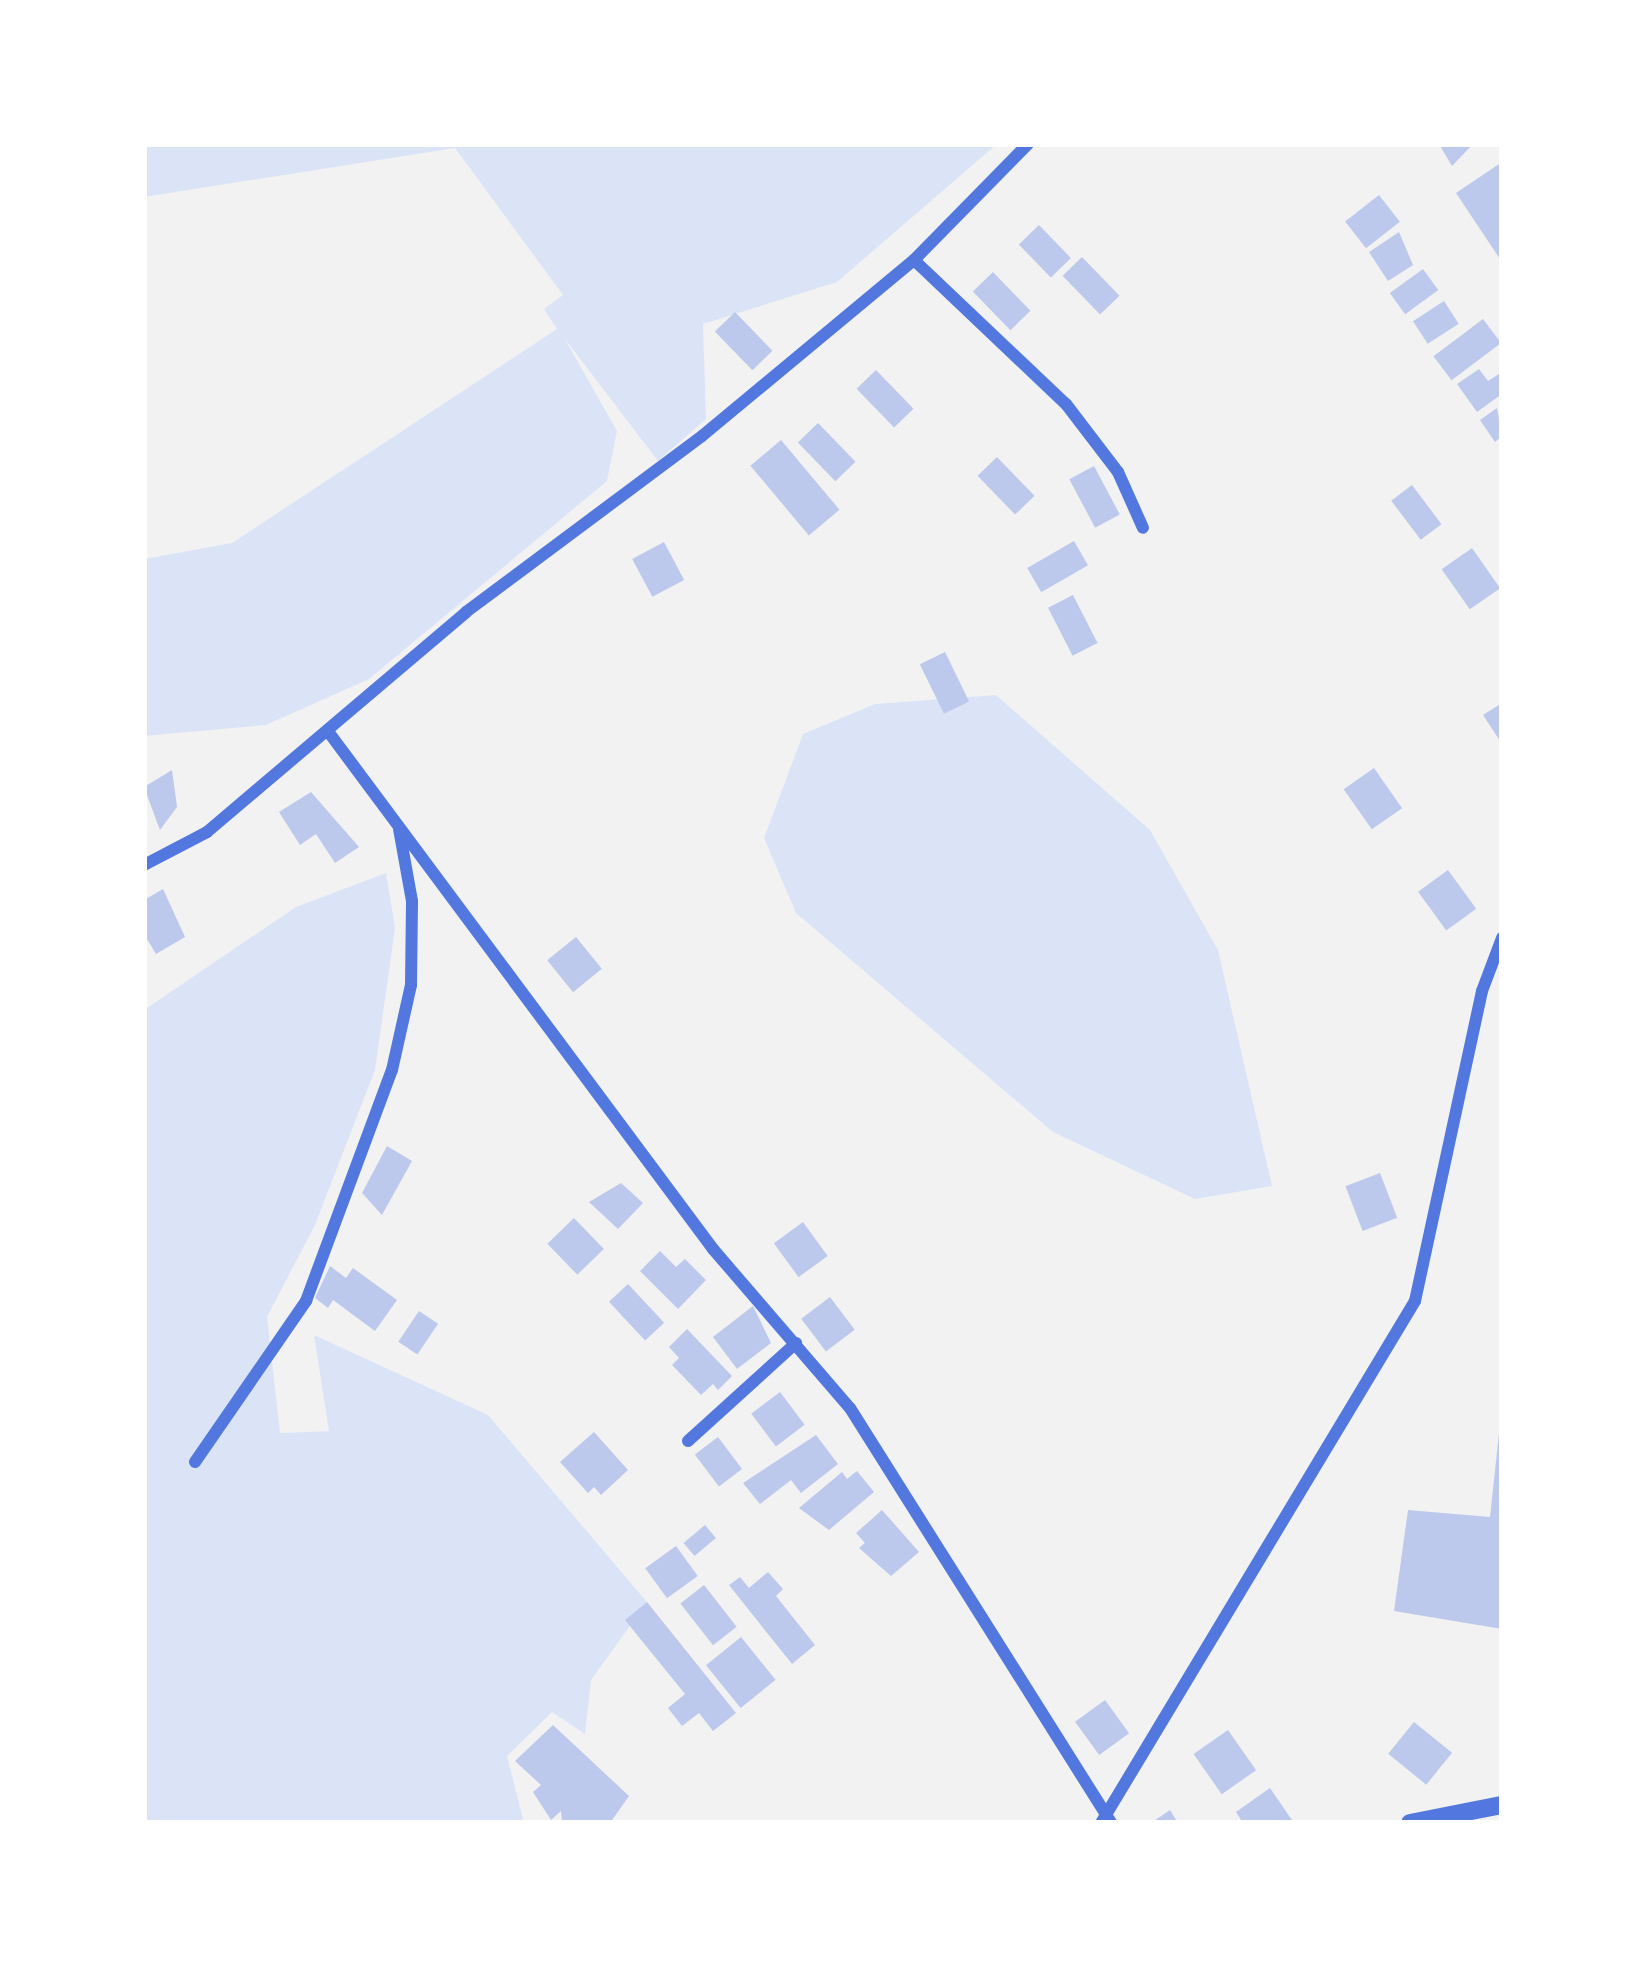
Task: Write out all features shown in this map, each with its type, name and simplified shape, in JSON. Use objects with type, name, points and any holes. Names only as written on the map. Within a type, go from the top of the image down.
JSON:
[{"type":"street","points":[[144,865],[207,832],[330,734],[466,612],[702,436],[914,260],[1028,144]]},
{"type":"street","points":[[914,260],[1066,404],[1118,472],[1143,528]]},
{"type":"street","points":[[330,734],[649,1166],[850,1408],[942,1547],[1106,1820],[1415,1301],[1482,991],[1502,938]]},
{"type":"street","points":[[195,1462],[306,1301],[392,1070],[411,985],[412,901],[399,828]]},
{"type":"street","points":[[688,1441],[796,1343]]},
{"type":"street","points":[[1411,1823],[1502,1805]]},
{"type":"shaded area","points":[[144,144],[997,144],[837,282],[703,324],[706,419],[658,461],[565,339],[617,431],[607,481],[369,679],[266,725],[144,736],[144,559],[232,543],[557,329],[544,309],[563,295],[455,148],[144,197]]},
{"type":"shaded area","points":[[996,695],[1150,830],[1218,950],[1272,1186],[1195,1199],[1053,1132],[796,913],[764,838],[803,734],[875,704]]},
{"type":"shaded area","points":[[386,873],[395,928],[375,1070],[315,1225],[267,1317],[280,1433],[329,1431],[314,1335],[488,1415],[647,1602],[591,1680],[585,1734],[552,1712],[507,1756],[524,1823],[144,1823],[144,1010],[296,907]]},
{"type":"building","points":[[1439,144],[1473,144],[1452,166]]},
{"type":"building","points":[[1502,162],[1502,262],[1456,193]]},
{"type":"building","points":[[1379,195],[1400,222],[1366,248],[1345,221]]},
{"type":"building","points":[[1039,225],[1071,258],[1051,278],[1019,244]]},
{"type":"building","points":[[1399,232],[1413,265],[1388,281],[1369,252]]},
{"type":"building","points":[[1082,257],[1120,296],[1100,315],[1063,276]]},
{"type":"building","points":[[1423,269],[1438,290],[1405,314],[1390,293]]},
{"type":"building","points":[[993,272],[1031,311],[1010,330],[973,291]]},
{"type":"building","points":[[1444,301],[1459,324],[1428,344],[1413,321]]},
{"type":"building","points":[[735,312],[773,351],[752,370],[715,331]]},
{"type":"building","points":[[1483,319],[1501,343],[1452,380],[1433,356]]},
{"type":"building","points":[[1479,369],[1488,381],[1502,372],[1502,394],[1477,412],[1457,384]]},
{"type":"building","points":[[876,370],[914,409],[894,428],[857,389]]},
{"type":"building","points":[[1497,408],[1502,436],[1495,442],[1480,420]]},
{"type":"building","points":[[818,423],[856,462],[835,481],[798,442]]},
{"type":"building","points":[[781,440],[839,510],[809,535],[750,466]]},
{"type":"building","points":[[997,457],[1035,496],[1015,515],[978,476]]},
{"type":"building","points":[[1094,466],[1120,515],[1095,528],[1069,479]]},
{"type":"building","points":[[1412,485],[1441,524],[1421,540],[1391,501]]},
{"type":"building","points":[[1074,541],[1088,565],[1041,592],[1027,568]]},
{"type":"building","points":[[664,542],[684,580],[652,597],[632,559]]},
{"type":"building","points":[[1472,548],[1500,588],[1470,609],[1442,569]]},
{"type":"building","points":[[1073,595],[1098,643],[1073,656],[1048,608]]},
{"type":"building","points":[[945,652],[969,701],[944,714],[920,664]]},
{"type":"building","points":[[1502,703],[1502,744],[1483,715]]},
{"type":"building","points":[[1374,768],[1402,808],[1372,829],[1344,789]]},
{"type":"building","points":[[172,770],[177,807],[160,830],[144,787]]},
{"type":"building","points":[[311,792],[359,847],[335,863],[316,834],[300,845],[279,812]]},
{"type":"building","points":[[1448,870],[1476,909],[1446,931],[1418,892]]},
{"type":"building","points":[[163,889],[185,937],[156,954],[144,934],[144,900]]},
{"type":"building","points":[[576,937],[602,969],[573,992],[547,960]]},
{"type":"building","points":[[387,1146],[412,1161],[382,1215],[362,1193]]},
{"type":"building","points":[[1380,1173],[1397,1218],[1363,1231],[1345,1186]]},
{"type":"building","points":[[621,1183],[643,1203],[618,1229],[589,1202]]},
{"type":"building","points":[[574,1218],[604,1249],[577,1275],[547,1244]]},
{"type":"building","points":[[803,1222],[828,1256],[799,1277],[774,1243]]},
{"type":"building","points":[[660,1251],[676,1267],[685,1259],[706,1280],[678,1309],[640,1271]]},
{"type":"building","points":[[330,1266],[346,1278],[353,1268],[397,1300],[375,1331],[333,1300],[328,1308],[315,1298]]},
{"type":"building","points":[[628,1284],[664,1323],[645,1340],[609,1302]]},
{"type":"building","points":[[830,1297],[855,1330],[826,1351],[801,1319]]},
{"type":"building","points":[[753,1306],[771,1343],[737,1369],[713,1337]]},
{"type":"building","points":[[419,1311],[438,1324],[417,1355],[398,1342]]},
{"type":"building","points":[[687,1329],[732,1376],[718,1390],[713,1384],[701,1395],[672,1365],[679,1358],[669,1347]]},
{"type":"building","points":[[780,1392],[805,1425],[776,1446],[751,1414]]},
{"type":"building","points":[[594,1432],[628,1470],[601,1495],[594,1487],[588,1493],[560,1462]]},
{"type":"building","points":[[1499,1433],[1502,1629],[1394,1611],[1408,1510],[1490,1517]]},
{"type":"building","points":[[816,1435],[838,1464],[801,1493],[791,1480],[760,1504],[743,1483]]},
{"type":"building","points":[[718,1437],[742,1469],[719,1486],[695,1454]]},
{"type":"building","points":[[857,1471],[874,1492],[829,1530],[799,1508],[842,1472],[847,1479]]},
{"type":"building","points":[[882,1510],[919,1552],[891,1576],[859,1548],[865,1543],[856,1533]]},
{"type":"building","points":[[705,1525],[716,1538],[694,1556],[684,1543]]},
{"type":"building","points":[[676,1546],[698,1576],[667,1598],[645,1568]]},
{"type":"building","points":[[768,1572],[783,1589],[776,1596],[815,1645],[792,1664],[729,1585],[740,1577],[749,1588]]},
{"type":"building","points":[[704,1585],[737,1627],[713,1645],[680,1603]]},
{"type":"building","points":[[647,1602],[736,1713],[713,1731],[699,1713],[682,1726],[668,1708],[685,1694],[625,1620]]},
{"type":"building","points":[[741,1637],[776,1680],[741,1708],[706,1665]]},
{"type":"building","points":[[1105,1700],[1129,1733],[1099,1755],[1075,1722]]},
{"type":"building","points":[[1414,1722],[1452,1753],[1426,1785],[1388,1754]]},
{"type":"building","points":[[553,1725],[629,1796],[610,1823],[562,1823],[561,1811],[551,1820],[533,1792],[541,1785],[515,1761]]},
{"type":"building","points":[[1228,1730],[1256,1770],[1222,1794],[1194,1754]]},
{"type":"building","points":[[1270,1788],[1294,1823],[1243,1823],[1236,1812]]},
{"type":"building","points":[[1170,1810],[1178,1823],[1151,1823]]}]
